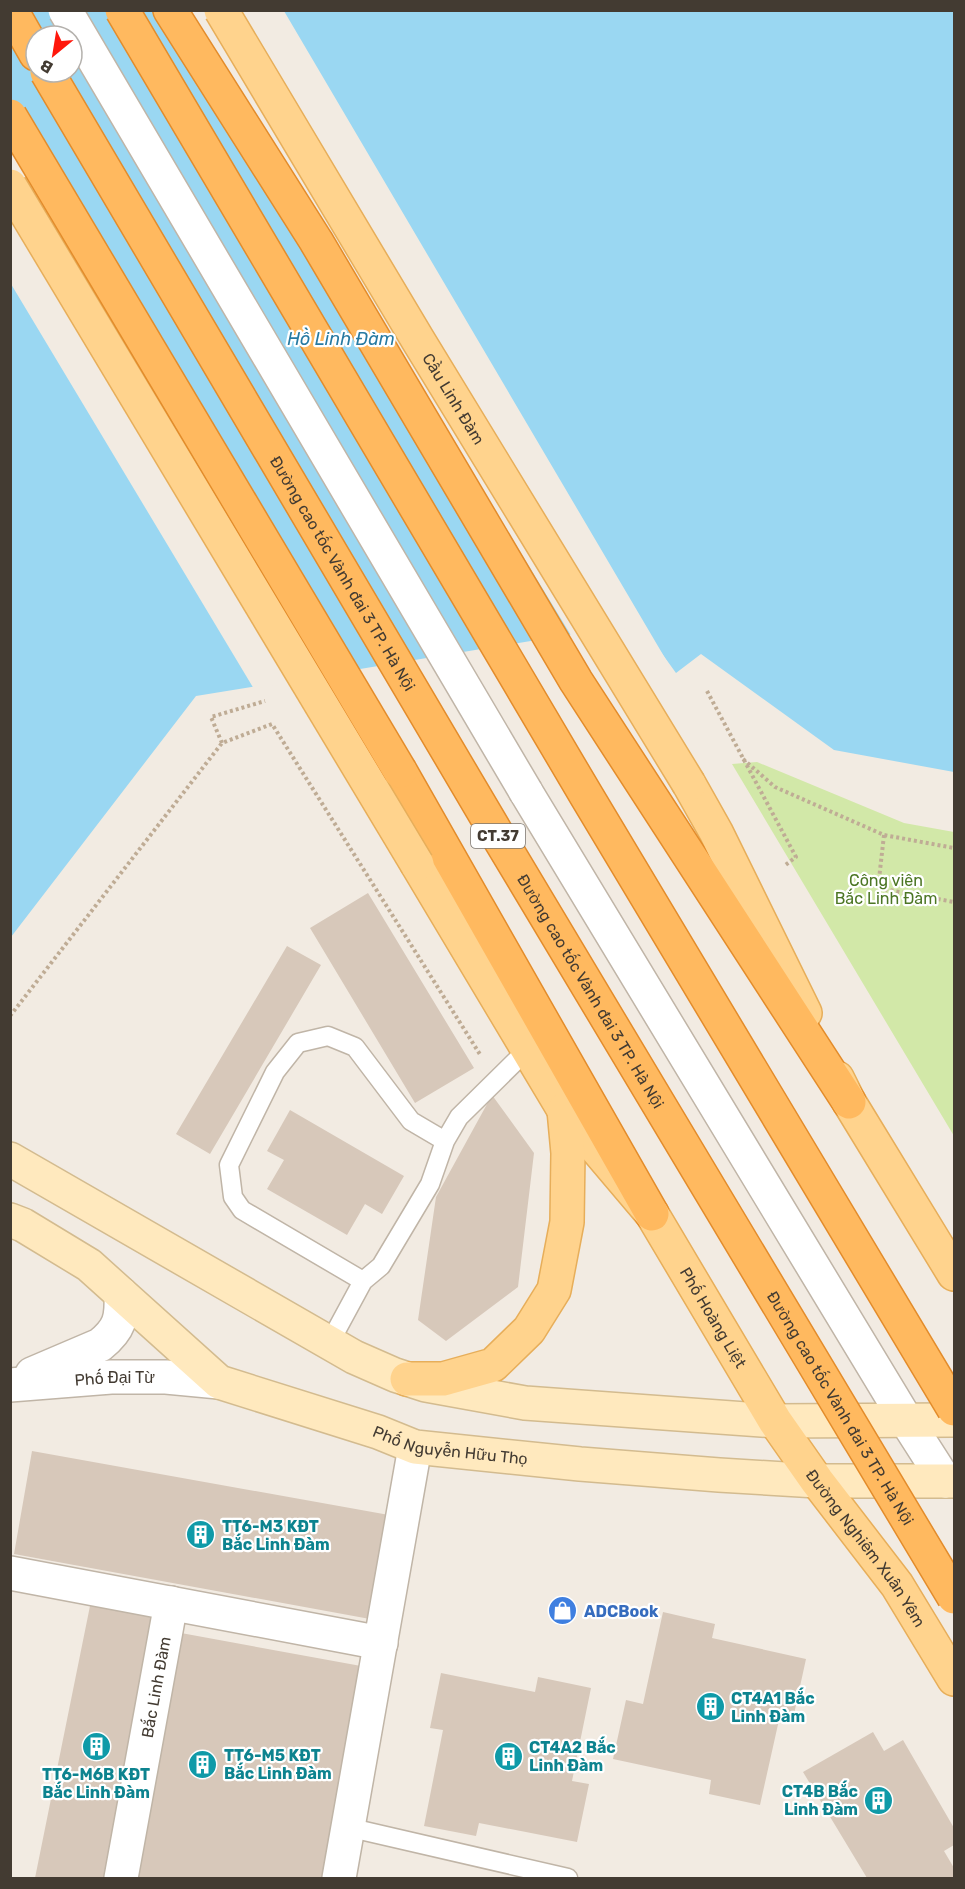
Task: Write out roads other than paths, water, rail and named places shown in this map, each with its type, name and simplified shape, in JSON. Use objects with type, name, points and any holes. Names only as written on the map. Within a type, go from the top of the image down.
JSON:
[{"type":"highway","points":[[11,10],[24,33]]},
{"type":"highway","points":[[122,10],[586,795],[954,1409]]},
{"type":"highway","points":[[170,10],[316,241],[576,681],[849,1102]]},
{"type":"highway","name":"Đường cao tốc Vành đai 3 TP. Hà Nội","points":[[54,84],[489,821],[954,1597]]},
{"type":"highway","points":[[10,116],[400,771],[652,1215]]},
{"type":"main road","name":"Cầu Linh Đàm","points":[[221,10],[424,350],[689,784],[716,832],[849,1102]]},
{"type":"main road","name":"Phố Hoàng Liệt","points":[[10,186],[564,1110],[652,1215],[776,1421]]},
{"type":"main road","points":[[849,1102],[954,1274]]},
{"type":"main road","points":[[406,1379],[443,1379],[493,1365],[530,1330],[554,1290],[567,1222],[568,1153],[564,1110]]},
{"type":"main road","points":[[10,1160],[354,1357],[426,1385],[525,1403],[776,1421],[954,1420]]},
{"type":"main road","points":[[916,1209],[954,1236]]},
{"type":"main road","name":"Phố Nguyễn Hữu Thọ","points":[[10,1220],[23,1225],[88,1265],[219,1383],[378,1432],[415,1447],[592,1465],[817,1481],[951,1487]]},
{"type":"main road","name":"Đường Nghiêm Xuân Yêm","points":[[776,1421],[817,1481],[897,1585],[954,1679]]},
{"type":"street","points":[[65,10],[526,792],[906,1420],[951,1487]]},
{"type":"street","points":[[10,1384],[100,1345],[109,1338],[122,1317],[121,1294]]},
{"type":"street","name":"Phố Đại Từ","points":[[10,1384],[111,1377],[166,1377],[219,1383]]},
{"type":"street","points":[[339,1878],[415,1447]]},
{"type":"street","points":[[10,1573],[381,1643]]},
{"type":"street","name":"Bắc Linh Đàm","points":[[121,1878],[171,1603]]},
{"type":"lane","points":[[363,1281],[242,1210],[233,1197],[229,1166],[275,1072],[297,1043],[328,1036],[355,1047],[411,1121],[445,1140]]},
{"type":"lane","points":[[330,1342],[363,1281],[381,1266],[430,1184],[445,1140],[459,1117],[528,1049]]},
{"type":"lane","points":[[347,1827],[568,1878]]},
{"type":"water","name":"Hồ Linh Đàm","points":[[11,11],[954,11],[954,772],[834,750],[701,654],[676,673],[640,623],[196,696],[11,937]]},
{"type":"place","name":"TT6-M3 KĐT Bắc Linh Đàm","points":[[201,1535]]},
{"type":"place","name":"ADCBook","points":[[563,1611]]},
{"type":"place","name":"CT4A1 Bắc Linh Đàm","points":[[710,1707]]},
{"type":"place","name":"TT6-M6B KĐT Bắc Linh Đàm","points":[[96,1746]]},
{"type":"place","name":"CT4A2 Bắc Linh Đàm","points":[[508,1756]]},
{"type":"place","name":"TT6-M5 KĐT Bắc Linh Đàm","points":[[203,1764]]},
{"type":"place","name":"CT4B Bắc Linh Đàm","points":[[879,1800]]},
{"type":"park label","name":"Công viên Bắc Linh Đàm","points":[[886,889]]}]
